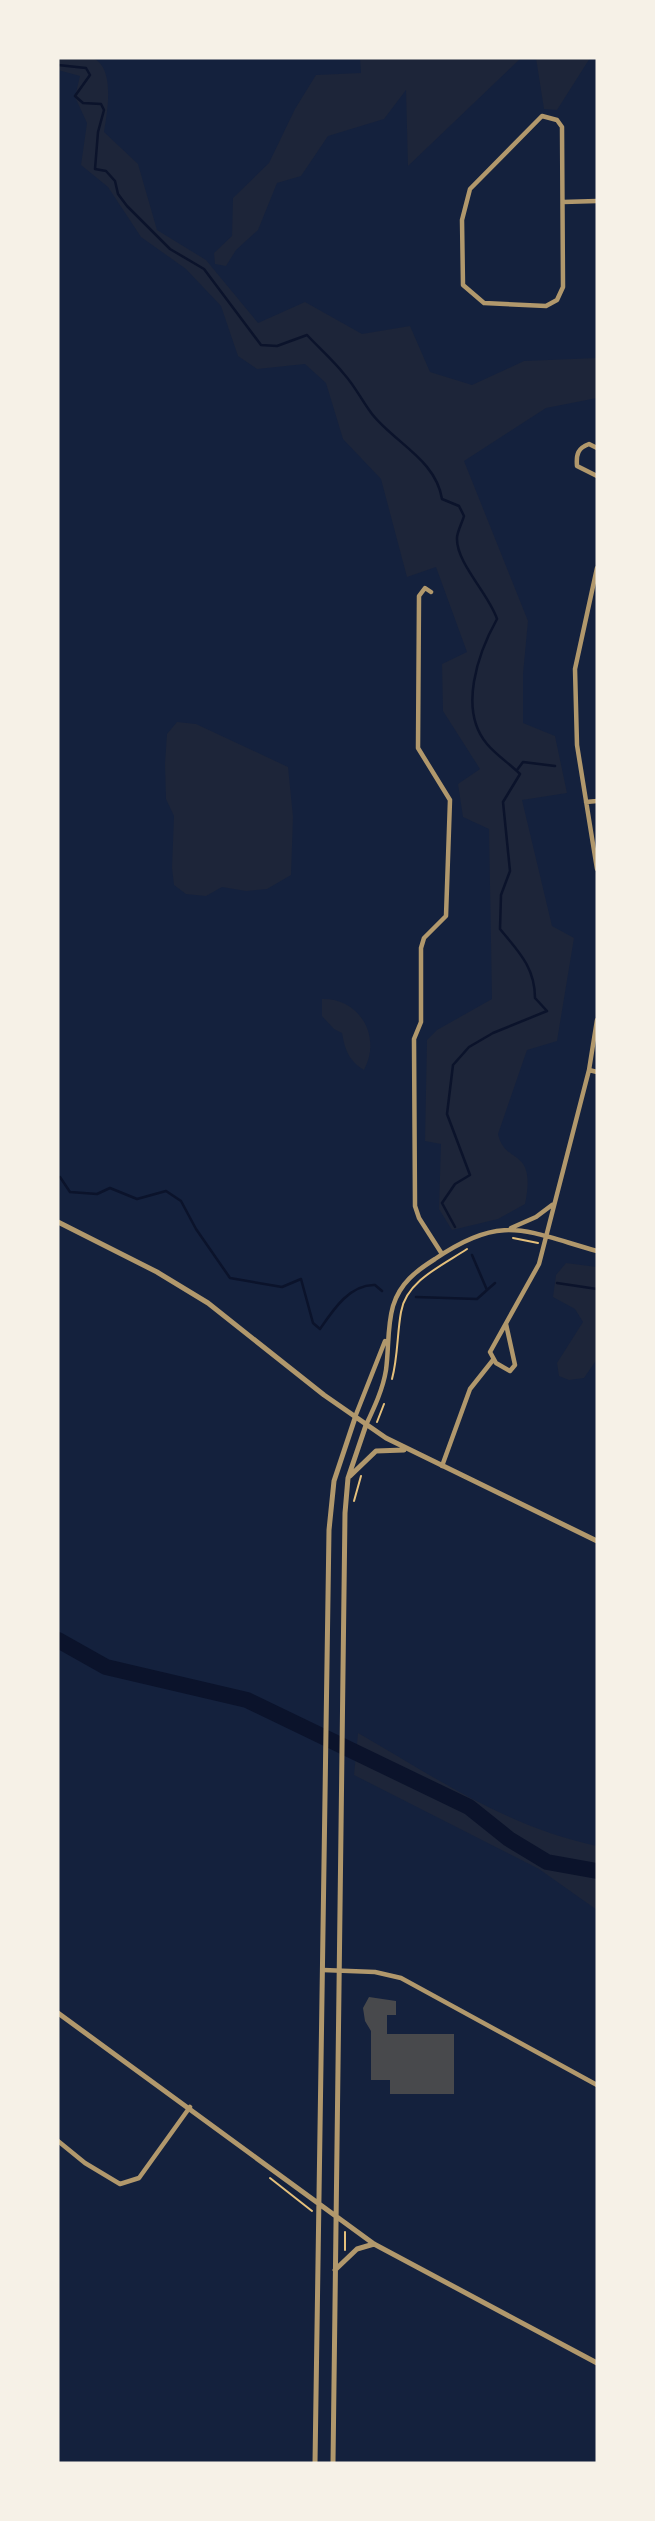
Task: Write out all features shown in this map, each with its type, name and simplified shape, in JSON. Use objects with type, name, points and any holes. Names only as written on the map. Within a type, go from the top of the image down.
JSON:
[{"type":"street","points":[[542,116],[557,120],[562,127],[563,202],[563,287],[557,300],[546,306],[484,303],[474,297],[463,285],[464,204],[470,189],[542,116]]},
{"type":"street","points":[[563,202],[597,201]]},
{"type":"street","points":[[597,448],[589,444],[582,447],[576,456],[577,466],[597,476]]},
{"type":"street","points":[[597,568],[575,668],[577,746],[597,869]]},
{"type":"street","points":[[431,592],[425,588],[419,596],[418,748],[450,800],[449,878],[446,916],[424,938],[421,948],[421,1022],[414,1039],[415,1206],[416,1214],[442,1254]]},
{"type":"street","points":[[586,802],[597,801]]},
{"type":"street","points":[[442,1466],[470,1390],[493,1360],[492,1349],[536,1272],[589,1070],[597,1020]]},
{"type":"street","points":[[589,1070],[597,1072]]},
{"type":"street","points":[[316,2463],[331,1501],[339,1463],[387,1337],[394,1304],[401,1287],[416,1272],[442,1254],[479,1233],[509,1229],[536,1217],[553,1204]]},
{"type":"street","points":[[58,1222],[149,1268],[208,1303],[355,1418],[407,1450],[597,1541]]},
{"type":"street","points":[[509,1229],[597,1251]]},
{"type":"street","points":[[493,1360],[508,1370],[515,1367],[506,1324]]},
{"type":"street","points":[[333,2463],[345,1513],[348,1478],[386,1369],[387,1337]]},
{"type":"street","points":[[348,1478],[376,1451],[407,1450]]},
{"type":"street","points":[[326,1744],[342,1741]]},
{"type":"street","points":[[323,1970],[381,1973],[401,1978],[597,2085]]},
{"type":"street","points":[[58,2013],[190,2107],[319,2207],[374,2244],[597,2363]]},
{"type":"street","points":[[58,2141],[120,2184],[139,2178],[190,2107]]},
{"type":"street","points":[[335,2270],[357,2249],[374,2244]]},
{"type":"path","points":[[510,1237],[531,1242]]},
{"type":"path","points":[[389,1387],[395,1367],[401,1311],[408,1294],[422,1279],[473,1245]]},
{"type":"path","points":[[380,1416],[387,1395]]},
{"type":"path","points":[[354,1501],[364,1470]]},
{"type":"path","points":[[266,2175],[304,2204]]},
{"type":"path","points":[[345,2232],[345,2247]]},
{"type":"shaded area","points":[[88,57],[100,63],[108,91],[104,132],[138,164],[157,230],[206,260],[258,323],[305,302],[362,334],[410,326],[430,372],[472,385],[524,361],[597,358],[597,398],[546,408],[464,461],[528,621],[523,674],[523,723],[555,736],[567,793],[522,800],[552,926],[574,938],[557,1041],[527,1050],[498,1134],[507,1150],[524,1165],[528,1186],[525,1204],[498,1219],[452,1230],[439,1209],[441,1144],[425,1141],[427,1040],[437,1030],[492,999],[489,829],[463,817],[458,784],[480,769],[443,711],[442,664],[467,652],[436,567],[407,577],[381,479],[343,439],[326,383],[305,364],[257,369],[238,356],[221,306],[186,269],[141,237],[108,187],[81,165],[87,123],[75,97],[80,76],[58,70],[58,58]]},
{"type":"shaded area","points":[[360,58],[521,58],[408,166],[406,90],[384,119],[328,136],[301,176],[277,183],[258,230],[236,250],[226,266],[215,264],[214,253],[232,236],[233,198],[269,163],[295,109],[316,75],[361,73]]},
{"type":"shaded area","points":[[536,58],[590,58],[557,110],[544,109]]},
{"type":"shaded area","points":[[177,722],[196,724],[288,767],[293,817],[291,875],[267,889],[246,891],[222,887],[206,896],[186,894],[174,885],[174,816],[166,799],[165,764],[167,734]]},
{"type":"shaded area","points":[[322,999],[347,1005],[357,1012],[364,1022],[370,1045],[364,1070],[348,1055],[342,1033],[334,1029],[322,1016]]},
{"type":"shaded area","points":[[566,1263],[597,1267],[597,1359],[584,1378],[569,1380],[559,1376],[557,1363],[583,1322],[575,1309],[553,1297],[556,1275]]},
{"type":"shaded area","points":[[358,1733],[503,1814],[565,1838],[597,1846],[597,1910],[539,1869],[354,1775]]},
{"type":"building","points":[[369,1997],[396,2001],[396,2015],[387,2015],[387,2034],[454,2034],[454,2094],[390,2094],[390,2080],[371,2080],[371,2031],[365,2021],[363,2008]]},
{"type":"waterway","points":[[58,65],[86,68],[90,75],[75,96],[83,103],[101,104],[104,110],[98,132],[95,169],[106,171],[115,181],[118,194],[127,206],[170,249],[204,269],[261,345],[277,346],[307,335],[348,379],[381,424],[432,473],[442,499],[459,506],[464,516],[457,536],[458,548],[497,619],[478,665],[472,698],[474,715],[478,730],[487,744],[520,774],[503,802],[510,871],[501,895],[500,929],[529,968],[535,998],[547,1011],[493,1033],[469,1047],[453,1065],[447,1114],[470,1175],[455,1184],[442,1203],[455,1227]]},
{"type":"waterway","points":[[517,770],[523,762],[555,766]]},
{"type":"waterway","points":[[60,1177],[70,1192],[97,1194],[110,1188],[137,1199],[166,1191],[181,1201],[196,1229],[230,1278],[282,1287],[301,1279],[313,1323],[320,1329],[350,1293],[375,1285],[382,1291]]},
{"type":"waterway","points":[[416,1297],[477,1299],[487,1290],[472,1255]]},
{"type":"waterway","points":[[487,1290],[495,1283]]},
{"type":"waterway","points":[[557,1283],[597,1289]]},
{"type":"waterway","points":[[58,1640],[106,1667],[247,1700],[469,1807],[509,1839],[547,1862],[597,1871]]}]
